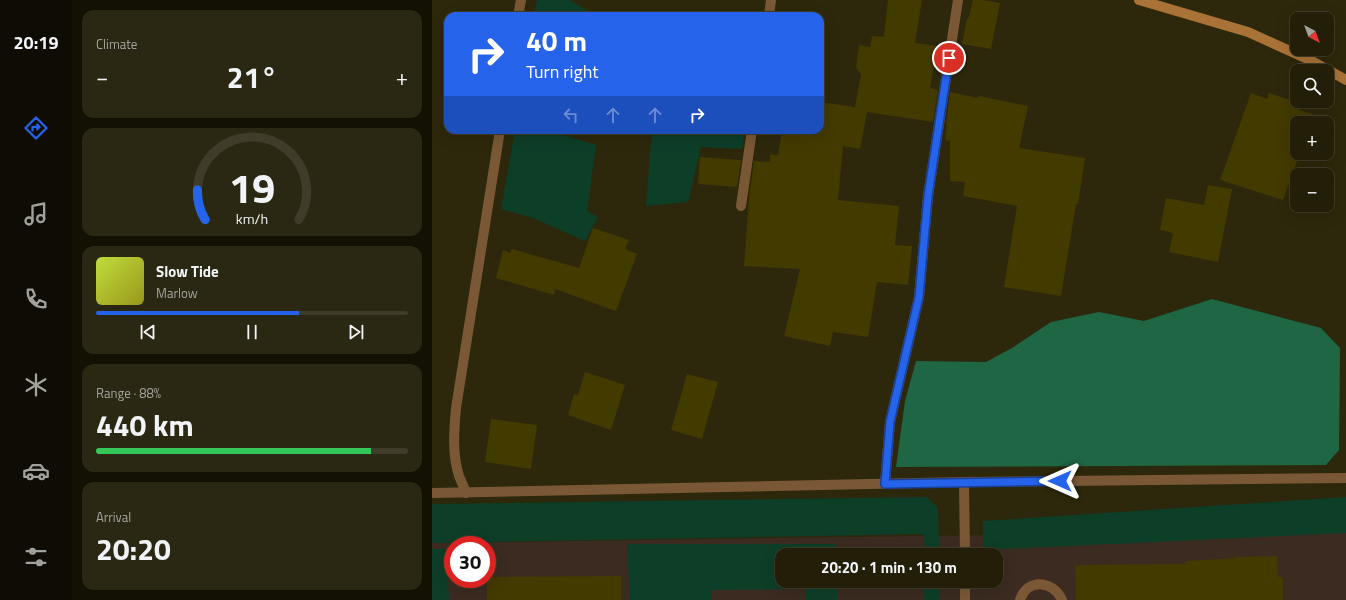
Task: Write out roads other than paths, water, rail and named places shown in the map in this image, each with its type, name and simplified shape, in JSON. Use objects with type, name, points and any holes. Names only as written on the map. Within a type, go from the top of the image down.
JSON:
[{"type":"main road","points":[[1139,0],[1248,32],[1312,61],[1346,80]]},
{"type":"street","points":[[519,12],[521,0]]},
{"type":"street","points":[[770,12],[771,0]]},
{"type":"street","points":[[885,484],[890,422],[919,297],[928,196],[958,0]]},
{"type":"street","points":[[466,493],[455,461],[454,434],[456,408],[499,134]]},
{"type":"street","points":[[741,206],[751,134]]},
{"type":"street","points":[[432,493],[964,482],[1346,478]]},
{"type":"street","points":[[964,482],[965,548]]},
{"type":"street","points":[[1020,600],[1025,590],[1039,584],[1053,587],[1062,600]]},
{"type":"street","points":[[965,588],[965,600]]}]
